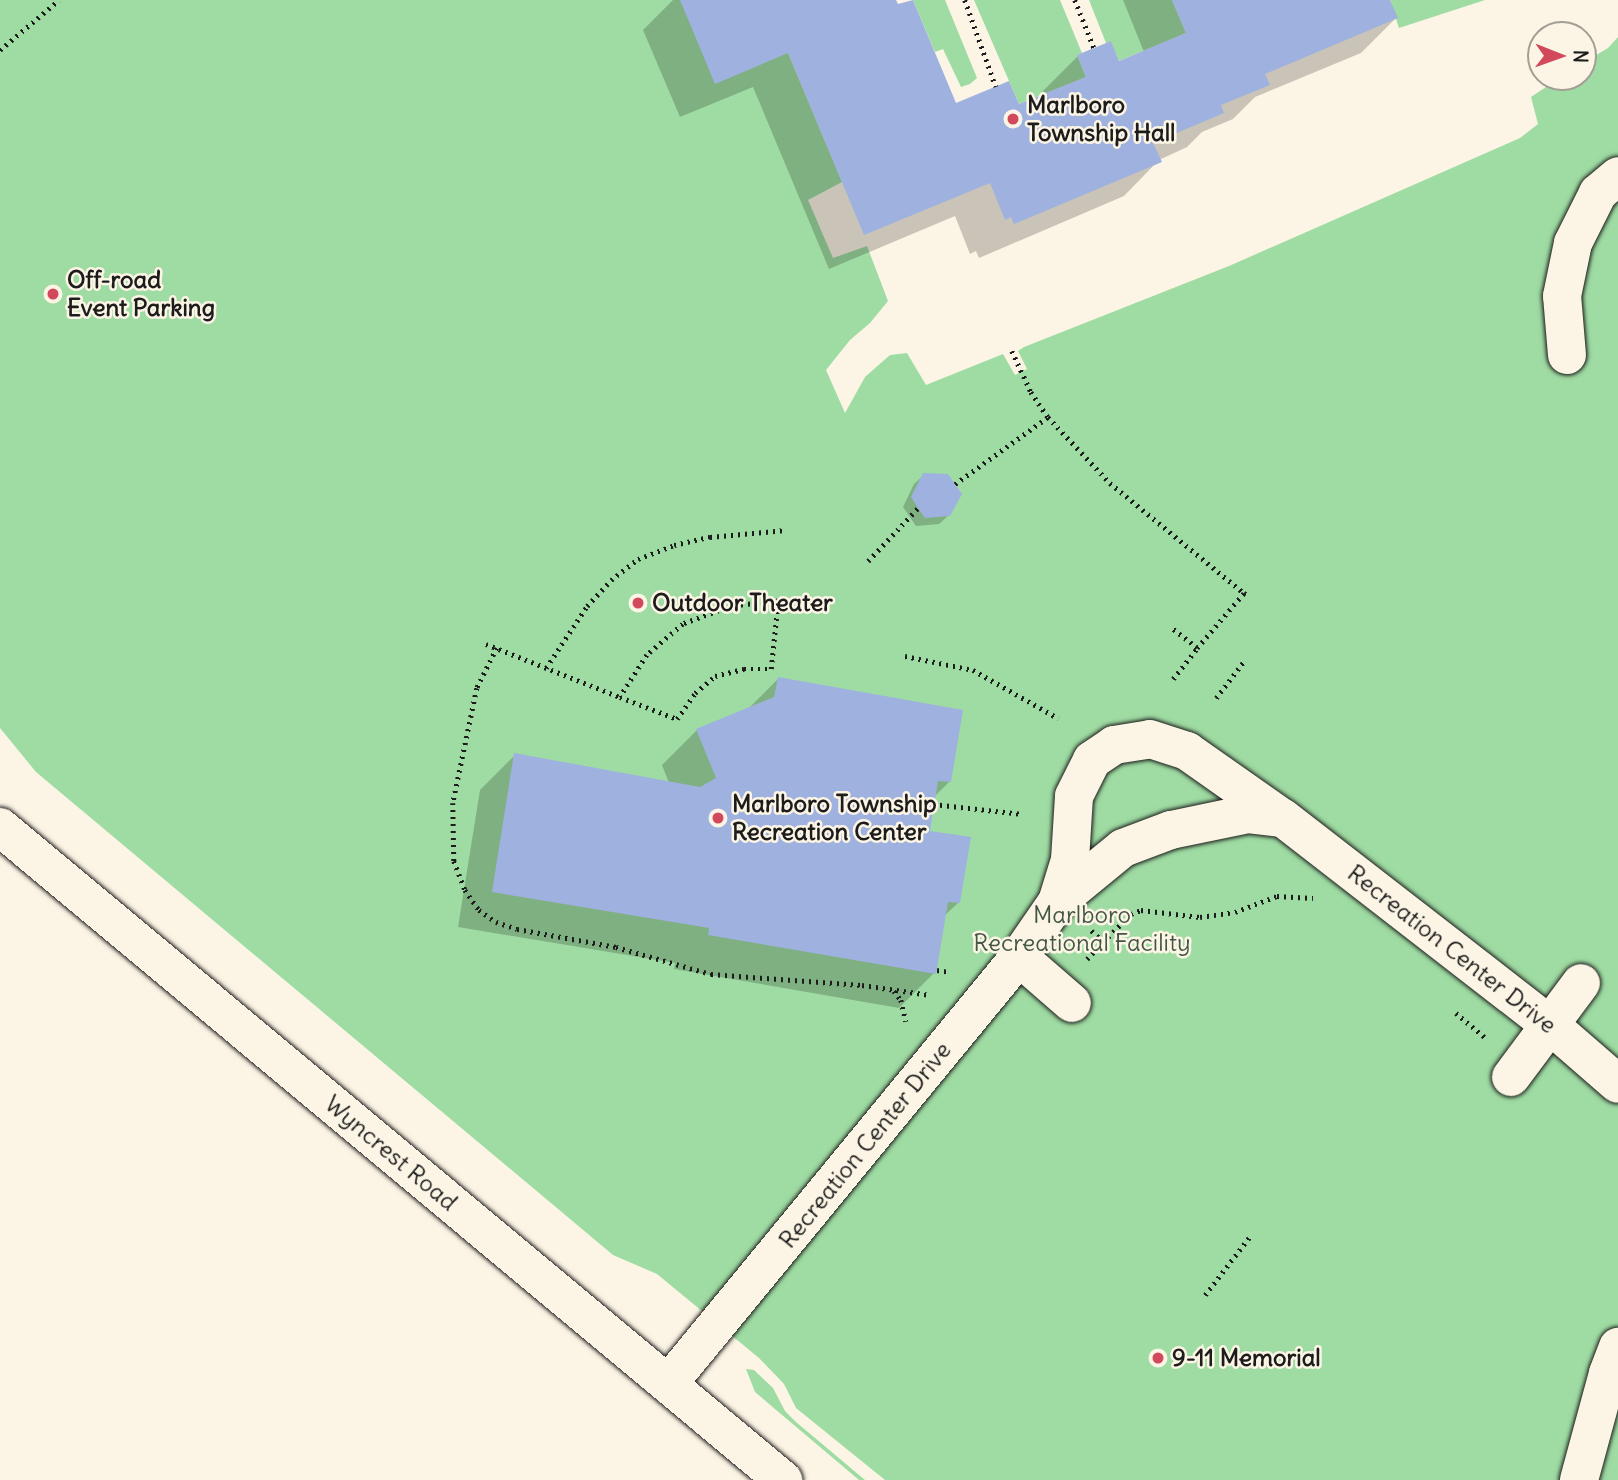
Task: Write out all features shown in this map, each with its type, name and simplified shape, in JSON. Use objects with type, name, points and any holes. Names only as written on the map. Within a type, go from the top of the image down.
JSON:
[{"type":"street","points":[[1567,355],[1562,296],[1573,243],[1598,193],[1618,176]]},
{"type":"street","name":"Recreation Center Drive","points":[[1057,902],[1070,860],[1074,796],[1092,760],[1114,745],[1150,739],[1188,751],[1283,818],[1549,1024],[1618,1084]]},
{"type":"street","name":"Recreation Center Drive","points":[[668,1384],[1019,957],[1057,902],[1123,848],[1171,830],[1248,814],[1283,818]]},
{"type":"street","name":"Wyncrest Road","points":[[0,827],[783,1480]]},
{"type":"street","points":[[1019,957],[1072,1003]]},
{"type":"street","points":[[1515,1072],[1581,983]]},
{"type":"street","points":[[1579,1480],[1608,1373],[1618,1347]]},
{"type":"path","points":[[0,50],[59,0]]},
{"type":"path","points":[[965,0],[996,87]]},
{"type":"path","points":[[1075,0],[1094,48]]},
{"type":"path","points":[[1012,351],[1031,392],[1048,417],[1110,483],[1246,594],[1173,679]]},
{"type":"path","points":[[955,484],[1048,417]]},
{"type":"path","points":[[867,561],[918,508]]},
{"type":"path","points":[[546,668],[587,606],[611,580],[638,559],[674,544],[710,537],[786,530]]},
{"type":"path","points":[[486,644],[497,649],[620,697],[677,719],[695,693],[715,676],[744,669],[771,669],[778,601],[732,606],[683,624],[647,655],[620,697]]},
{"type":"path","points":[[1173,629],[1197,648]]},
{"type":"path","points":[[497,649],[477,688],[453,803],[454,861],[465,890],[480,910],[496,922],[517,929],[616,947],[711,974],[862,985],[932,995]]},
{"type":"path","points":[[905,656],[973,670],[1058,718]]},
{"type":"path","points":[[1216,698],[1245,660]]},
{"type":"path","points":[[933,804],[1022,814]]},
{"type":"path","points":[[1103,942],[1131,914],[1141,910],[1181,917],[1219,916],[1278,896],[1314,898],[1324,905]]},
{"type":"path","points":[[937,970],[950,972]]},
{"type":"path","points":[[893,991],[906,1014],[906,1029]]},
{"type":"path","points":[[1454,1011],[1515,1072]]},
{"type":"path","points":[[1205,1295],[1251,1235]]},
{"type":"green space","name":"Marlboro Recreational Facility","points":[[0,0],[680,0],[788,53],[842,182],[808,200],[833,258],[867,246],[888,301],[870,323],[850,340],[826,370],[845,413],[865,377],[890,355],[907,353],[926,385],[1003,354],[1015,375],[1027,369],[1018,351],[1024,347],[1229,266],[1520,138],[1538,124],[1531,97],[1540,91],[1597,91],[1597,55],[1618,37],[1618,1480],[885,1480],[796,1408],[784,1384],[759,1358],[657,1274],[613,1255],[36,772],[0,728]]},
{"type":"green space","points":[[913,0],[945,0],[977,78],[970,84],[961,87],[943,49],[935,52]]},
{"type":"green space","points":[[974,0],[1060,0],[1082,53],[1077,55],[1086,77],[1019,104]]},
{"type":"green space","points":[[1089,0],[1172,0],[1186,33],[1119,61],[1111,42],[1106,43]]},
{"type":"green space","points":[[1390,0],[1485,0],[1399,28]]},
{"type":"green space","points":[[746,1369],[754,1370],[773,1388],[785,1411],[796,1422],[865,1480],[859,1480],[755,1392]]},
{"type":"building","name":"Marlboro Township Hall","points":[[680,0],[896,0],[898,4],[913,0],[956,103],[1009,81],[1019,104],[1086,77],[1077,55],[1111,41],[1119,61],[1186,33],[1172,0],[1390,0],[1398,18],[1265,74],[1270,85],[1221,105],[1224,113],[1153,143],[1162,162],[1014,224],[1011,217],[1005,220],[990,183],[864,235],[788,53],[715,84]]},
{"type":"building","points":[[923,473],[948,474],[962,494],[950,516],[925,518],[911,497]]},
{"type":"building","name":"Marlboro Township Recreation Center","points":[[778,677],[963,710],[951,782],[938,781],[930,831],[971,837],[960,903],[948,902],[936,974],[708,935],[709,928],[492,892],[514,753],[700,787],[716,778],[696,729],[774,697]]},
{"type":"place","name":"Marlboro Township Hall","points":[[1013,119]]},
{"type":"place","name":"Off-road Event Parking","points":[[53,294]]},
{"type":"place","name":"Outdoor Theater","points":[[638,603]]},
{"type":"place","name":"Marlboro Township Recreation Center","points":[[718,818]]},
{"type":"place","name":"9-11 Memorial","points":[[1158,1358]]}]
